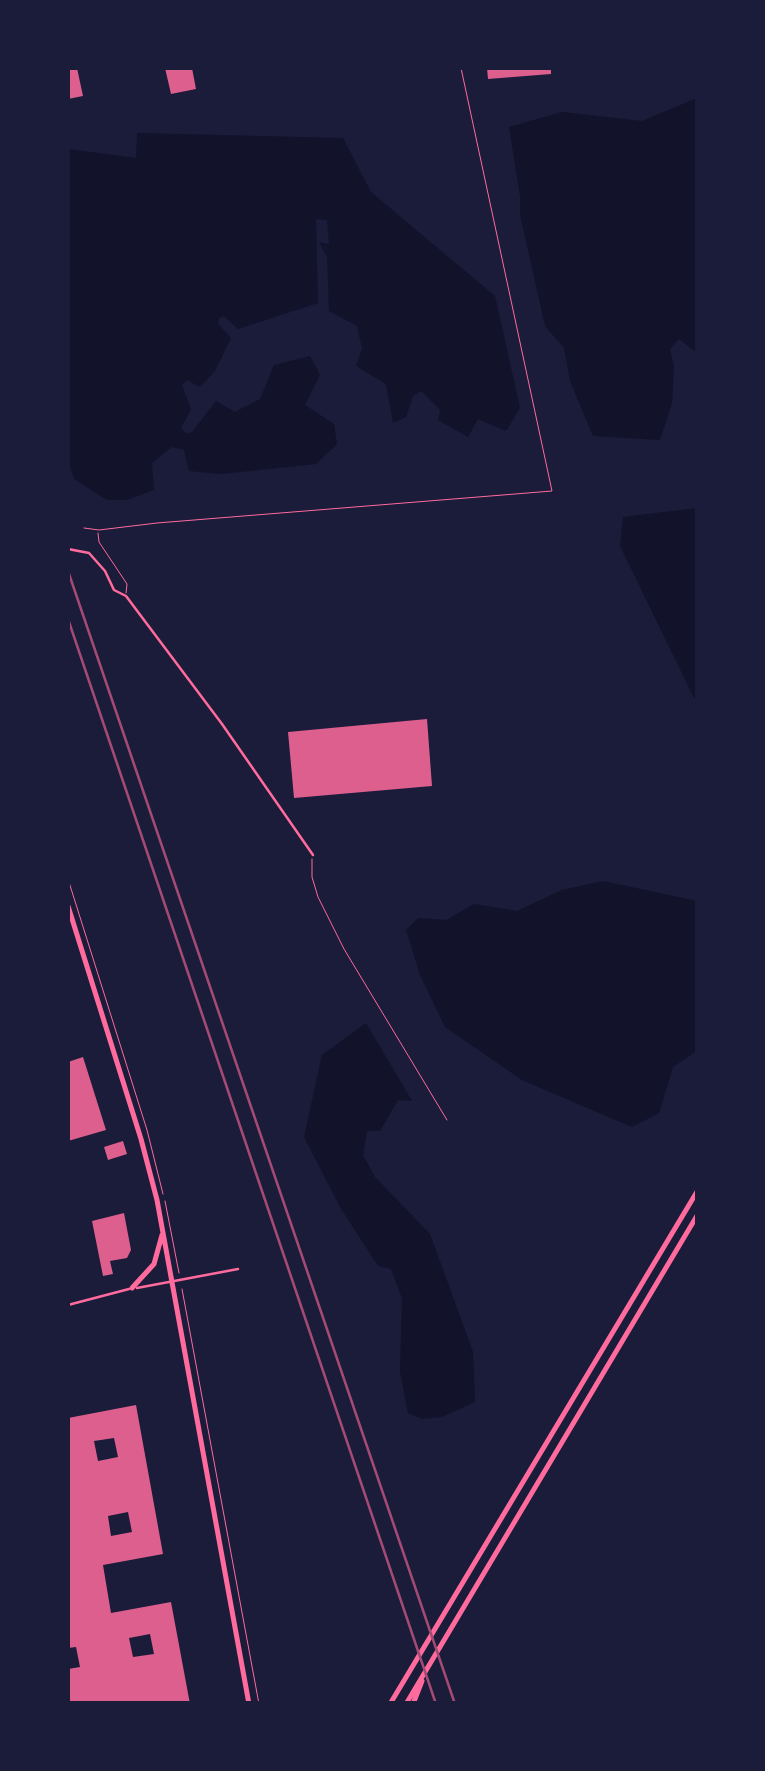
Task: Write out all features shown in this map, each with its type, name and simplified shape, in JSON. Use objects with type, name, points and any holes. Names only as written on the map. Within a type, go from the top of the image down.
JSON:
[{"type":"main road","points":[[68,906],[141,1140],[163,1232],[249,1704]]},
{"type":"main road","points":[[390,1704],[698,1190]]},
{"type":"main road","points":[[409,1702],[698,1214]]},
{"type":"main road","points":[[132,1288],[154,1264],[163,1232]]},
{"type":"street","points":[[68,549],[88,553],[111,579],[114,590],[126,596],[313,855]]},
{"type":"street","points":[[68,1305],[132,1288],[238,1269]]},
{"type":"lane","points":[[84,528],[99,530],[552,491],[461,68]]},
{"type":"lane","points":[[99,530],[99,542],[126,584],[126,596]]},
{"type":"lane","points":[[313,855],[312,876],[318,897],[344,949],[448,1120]]},
{"type":"shaded area","points":[[697,98],[697,353],[679,339],[670,349],[674,367],[672,403],[660,440],[593,436],[570,381],[564,348],[545,326],[520,214],[509,127],[562,112],[642,121]]},
{"type":"shaded area","points":[[137,133],[343,138],[371,192],[495,296],[520,408],[506,431],[478,419],[468,437],[438,420],[440,410],[421,391],[413,396],[406,417],[393,423],[386,384],[356,366],[362,348],[357,326],[329,311],[327,257],[319,242],[329,244],[327,220],[316,219],[318,303],[238,329],[224,316],[219,318],[218,324],[231,338],[215,371],[200,387],[187,380],[182,385],[191,409],[181,428],[187,434],[192,432],[216,401],[235,412],[260,399],[274,365],[310,356],[320,375],[305,405],[334,424],[337,444],[316,464],[221,474],[189,471],[184,450],[172,447],[152,463],[154,490],[127,500],[107,500],[74,479],[68,459],[68,149],[136,158]]},
{"type":"shaded area","points":[[698,508],[697,700],[620,546],[623,517]]},
{"type":"shaded area","points":[[603,881],[697,901],[697,1051],[673,1067],[659,1113],[632,1127],[522,1080],[445,1027],[420,975],[406,930],[418,918],[446,920],[474,904],[517,911],[562,890]]},
{"type":"shaded area","points":[[366,1023],[412,1101],[398,1100],[380,1131],[367,1131],[363,1155],[375,1177],[430,1234],[473,1352],[475,1402],[442,1417],[422,1419],[408,1413],[400,1372],[402,1298],[391,1269],[378,1266],[340,1207],[304,1137],[322,1055]]},
{"type":"building","points":[[68,68],[77,68],[83,96],[68,99]]},
{"type":"building","points":[[165,68],[192,68],[196,89],[171,94]]},
{"type":"building","points":[[487,68],[551,68],[551,74],[488,79]]},
{"type":"building","points":[[427,719],[432,786],[294,798],[288,732]]},
{"type":"building","points":[[83,1057],[106,1130],[68,1141],[68,1062]]},
{"type":"building","points":[[123,1141],[127,1154],[108,1160],[104,1147]]},
{"type":"building","points":[[124,1213],[131,1250],[127,1258],[110,1261],[113,1274],[103,1276],[92,1221]]},
{"type":"building","points":[[136,1405],[163,1554],[103,1565],[111,1613],[171,1602],[190,1704],[68,1704],[68,1669],[80,1667],[76,1647],[68,1648],[68,1418]],"holes":[[[114,1438],[118,1457],[98,1461],[94,1441]],[[128,1512],[132,1532],[111,1536],[108,1516]],[[150,1634],[154,1654],[133,1657],[129,1638]]]},
{"type":"railway","points":[[68,571],[455,1704]]},
{"type":"railway","points":[[68,619],[436,1704]]}]
